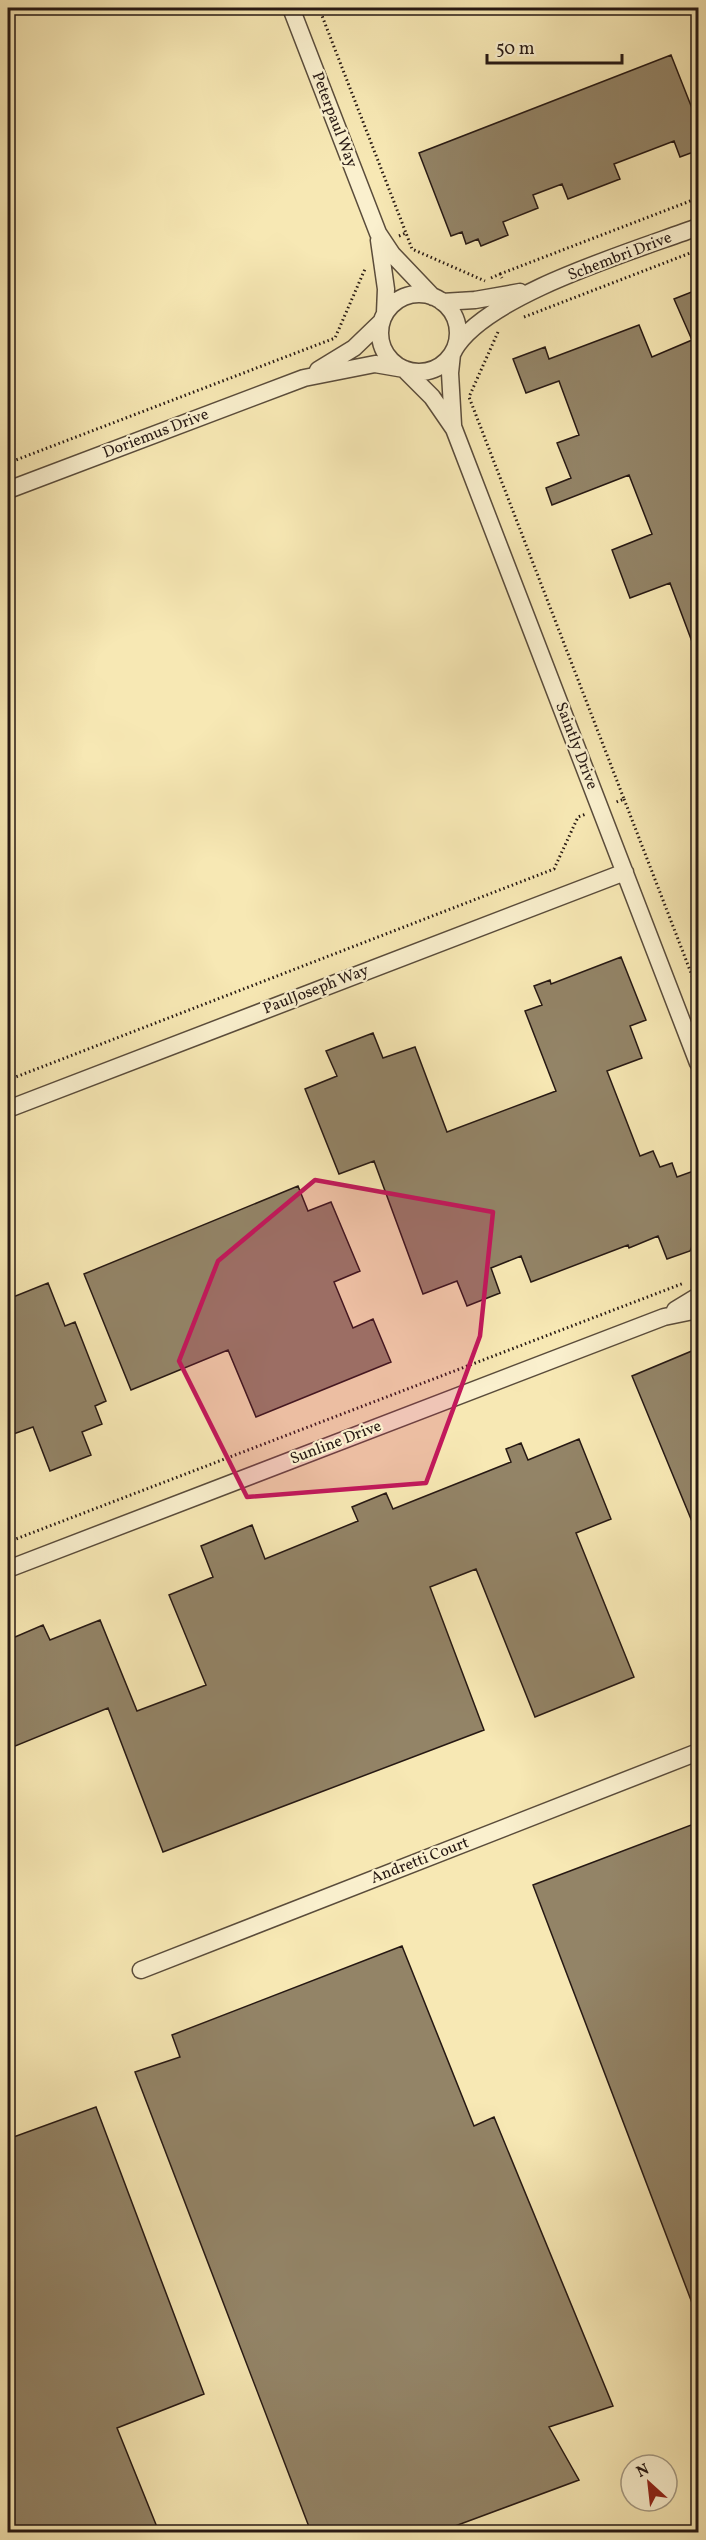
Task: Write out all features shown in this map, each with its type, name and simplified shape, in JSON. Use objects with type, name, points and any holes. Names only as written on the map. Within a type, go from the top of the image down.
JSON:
[{"type":"street","name":"Peterpaul Way","points":[[291,8],[381,237],[407,272],[438,300]]},
{"type":"street","name":"Schembri Drive","points":[[453,352],[476,324],[509,299],[699,227]]},
{"type":"street","name":"Peterpaul Way","points":[[381,237],[386,290],[384,317]]},
{"type":"street","points":[[418,295],[438,300],[450,310],[456,323],[458,336],[453,352],[443,364],[431,370],[418,372],[404,370],[390,360],[381,345],[384,317],[403,298],[418,295]]},
{"type":"street","name":"Schembri Drive","points":[[438,300],[509,299]]},
{"type":"street","name":"Doriemus Drive","points":[[304,378],[354,348],[384,317]]},
{"type":"street","name":"Saintly Drive","points":[[453,352],[450,373],[454,429]]},
{"type":"street","name":"Doriemus Drive","points":[[8,490],[304,378],[375,364],[404,370]]},
{"type":"street","name":"Saintly Drive","points":[[404,370],[441,408],[454,429],[699,1063]]},
{"type":"street","name":"PaulJoseph Way","points":[[8,1109],[625,872]]},
{"type":"street","name":"Sunline Drive","points":[[664,1317],[699,1296]]},
{"type":"street","name":"Sunline Drive","points":[[8,1569],[664,1317],[699,1310]]},
{"type":"street","name":"Andretti Court","points":[[141,1970],[699,1752]]},
{"type":"path","points":[[319,8],[412,249],[484,281],[699,198]]},
{"type":"path","points":[[381,237],[406,233]]},
{"type":"path","points":[[500,274],[516,320],[699,250]]},
{"type":"path","points":[[8,463],[335,338],[366,267]]},
{"type":"path","points":[[501,326],[469,397],[699,991]]},
{"type":"path","points":[[8,1080],[554,869],[578,817],[624,799]]},
{"type":"path","points":[[8,1542],[687,1282]]},
{"type":"path","points":[[694,2532],[699,2531]]},
{"type":"highlighted area","points":[[315,1180],[493,1212],[480,1336],[426,1483],[247,1497],[179,1361],[218,1261]]},
{"type":"building","points":[[671,55],[699,126],[699,150],[680,157],[674,141],[614,164],[620,179],[568,199],[562,184],[533,195],[538,208],[503,222],[508,235],[481,246],[478,239],[466,244],[462,232],[451,236],[419,153]]},
{"type":"building","points":[[699,289],[699,655],[697,655],[670,583],[630,598],[612,550],[652,534],[629,475],[552,505],[546,488],[571,478],[557,443],[579,435],[559,381],[526,393],[513,359],[545,347],[549,359],[639,325],[652,357],[692,340],[674,299]]},
{"type":"building","points":[[621,957],[646,1020],[630,1026],[642,1058],[607,1071],[640,1156],[653,1151],[660,1167],[672,1163],[677,1177],[699,1169],[699,1231],[690,1251],[667,1259],[658,1236],[531,1282],[521,1256],[491,1268],[500,1293],[467,1306],[457,1281],[423,1294],[374,1161],[339,1174],[305,1089],[337,1076],[326,1051],[373,1033],[383,1058],[415,1047],[447,1132],[556,1091],[525,1011],[542,1005],[534,986],[550,980],[551,984]]},
{"type":"building","points":[[298,1186],[308,1211],[331,1202],[360,1271],[334,1282],[353,1328],[373,1319],[391,1362],[256,1417],[228,1350],[131,1390],[84,1274]]},
{"type":"building","points":[[48,1283],[65,1326],[75,1322],[106,1401],[95,1406],[102,1424],[82,1432],[91,1455],[50,1471],[33,1427],[8,1436],[8,1299]]},
{"type":"building","points":[[699,1348],[699,1536],[698,1536],[632,1376]]},
{"type":"building","points":[[579,1439],[611,1519],[576,1533],[634,1677],[535,1717],[476,1569],[430,1587],[484,1730],[163,1852],[108,1708],[8,1749],[8,1640],[43,1625],[50,1640],[100,1620],[137,1711],[206,1685],[169,1595],[213,1577],[201,1546],[252,1525],[265,1559],[358,1521],[352,1507],[386,1493],[393,1509],[511,1462],[506,1449],[521,1443],[528,1460]]},
{"type":"building","points":[[699,1822],[699,2316],[697,2316],[533,1885]]},
{"type":"building","points":[[402,1946],[474,2126],[494,2117],[613,2406],[549,2427],[579,2480],[439,2532],[311,2532],[135,2072],[180,2057],[172,2035]]},
{"type":"building","points":[[96,2107],[204,2394],[117,2428],[159,2532],[8,2532],[8,2139]]}]
